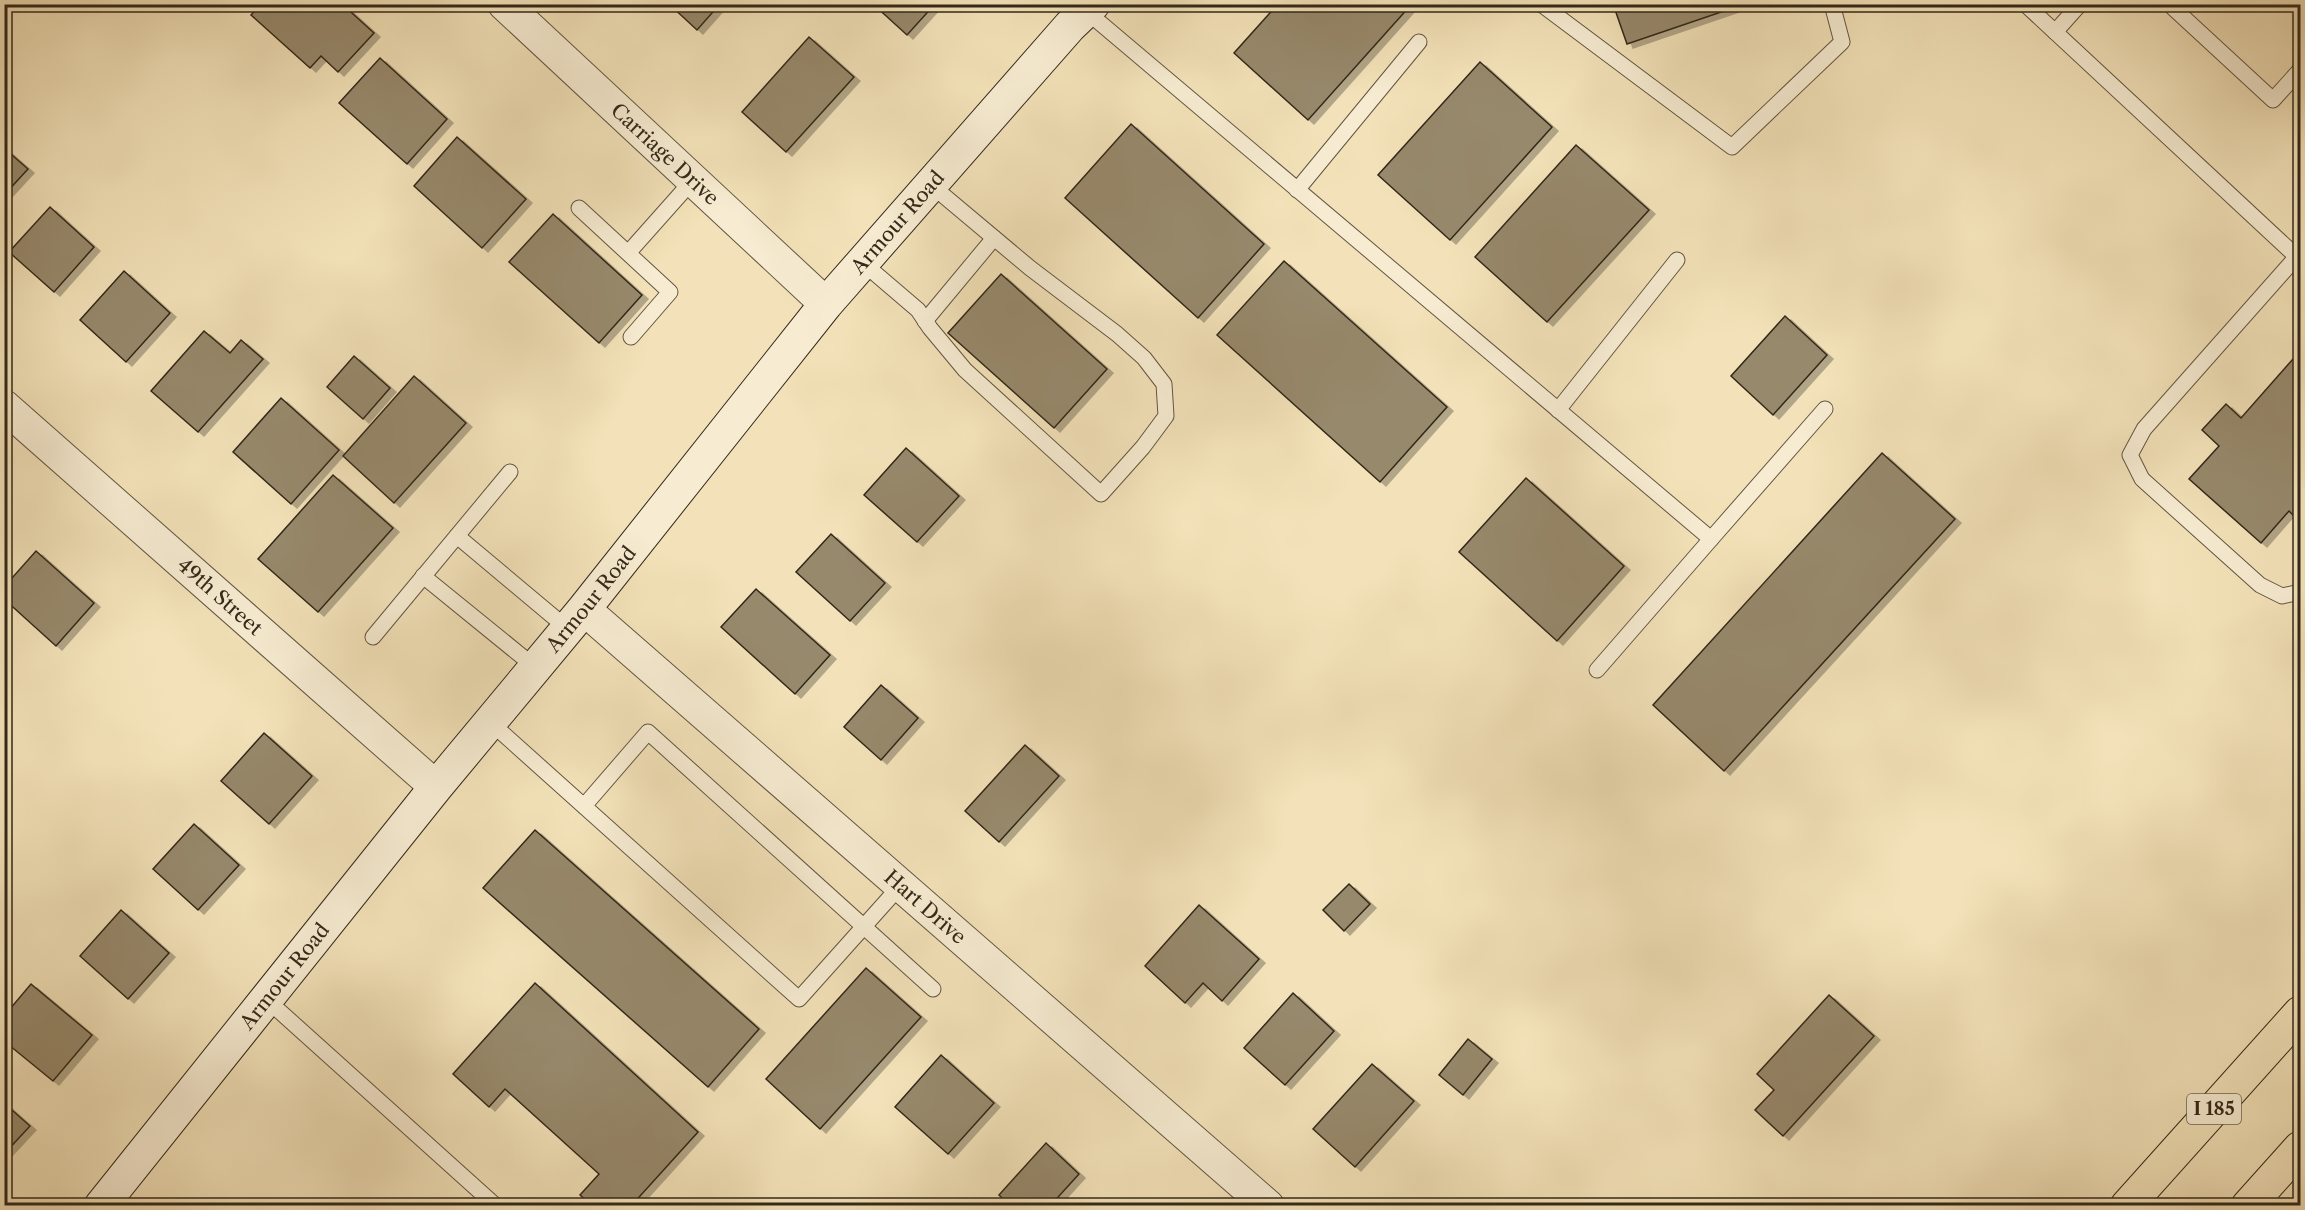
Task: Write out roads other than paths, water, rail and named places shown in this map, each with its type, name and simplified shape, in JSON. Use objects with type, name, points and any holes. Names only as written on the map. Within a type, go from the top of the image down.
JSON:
[{"type":"highway","name":"I 185","points":[[2127,1206],[2301,1013]]},
{"type":"highway","points":[[2248,1206],[2301,1148]]},
{"type":"street","name":"Carriage Drive","points":[[504,4],[826,304]]},
{"type":"street","name":"Armour Road","points":[[101,1206],[436,787],[576,619],[826,304],[1070,26],[1089,8]]},
{"type":"street","name":"49th Street","points":[[4,406],[436,787]]},
{"type":"street","name":"Hart Drive","points":[[576,619],[901,885],[1268,1206]]},
{"type":"lane","points":[[1541,4],[1732,147],[1842,42],[1832,4]]},
{"type":"lane","points":[[2025,4],[2299,255],[2144,429],[2130,455],[2142,479],[2260,585],[2282,596],[2301,592]]},
{"type":"lane","points":[[2055,33],[2080,4]]},
{"type":"lane","points":[[2169,4],[2274,99],[2301,70]]},
{"type":"lane","points":[[1089,8],[1298,190],[1711,539]]},
{"type":"lane","points":[[1298,190],[1419,42]]},
{"type":"lane","points":[[629,252],[693,180]]},
{"type":"lane","points":[[863,263],[918,310],[965,370],[1101,494],[1143,447],[1166,416],[1164,384],[1144,358],[931,185]]},
{"type":"lane","points":[[579,208],[670,292],[631,337]]},
{"type":"lane","points":[[925,321],[994,238]]},
{"type":"lane","points":[[1558,410],[1677,260]]},
{"type":"lane","points":[[1597,670],[1826,409]]},
{"type":"lane","points":[[373,637],[510,472]]},
{"type":"lane","points":[[457,536],[576,619]]},
{"type":"lane","points":[[423,576],[535,668]]},
{"type":"lane","points":[[490,722],[800,999],[901,885]]},
{"type":"lane","points":[[584,806],[648,732],[933,989]]},
{"type":"lane","points":[[266,999],[496,1206]]}]
